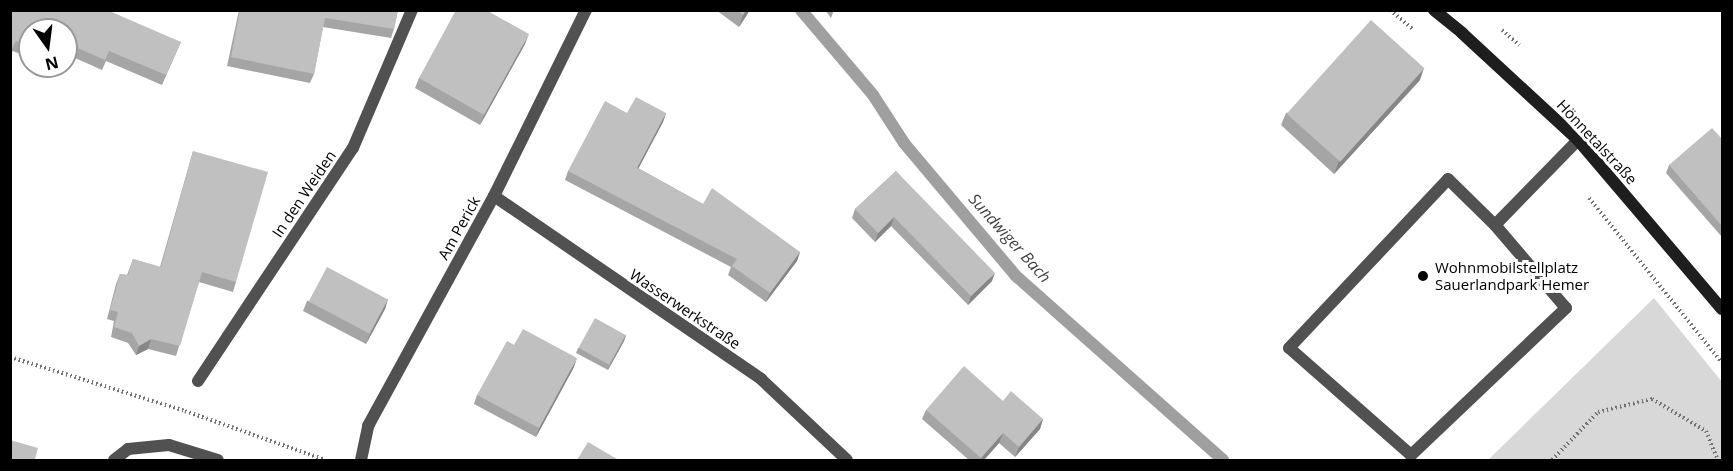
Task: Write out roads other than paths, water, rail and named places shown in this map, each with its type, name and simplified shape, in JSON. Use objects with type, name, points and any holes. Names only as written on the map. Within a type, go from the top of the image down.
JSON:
[{"type":"main road","name":"Hönnetalstraße","points":[[1434,10],[1578,140],[1722,309]]},
{"type":"street","name":"In den Weiden","points":[[198,381],[353,148],[412,10]]},
{"type":"street","name":"Am Perick","points":[[361,460],[368,426],[494,196],[586,10]]},
{"type":"street","points":[[1495,225],[1578,140]]},
{"type":"street","points":[[1448,179],[1495,225],[1566,308],[1411,455],[1289,348],[1448,179]]},
{"type":"street","name":"Wasserwerkstraße","points":[[494,196],[760,379],[847,460]]},
{"type":"street","points":[[114,460],[128,449],[169,445],[218,460]]},
{"type":"waterway","name":"Sundwiger Bach","points":[[801,10],[873,95],[904,143],[1016,276],[1223,460]]},
{"type":"place","name":"Wohnmobilstellplatz Sauerlandpark Hemer","points":[[1423,276]]}]
